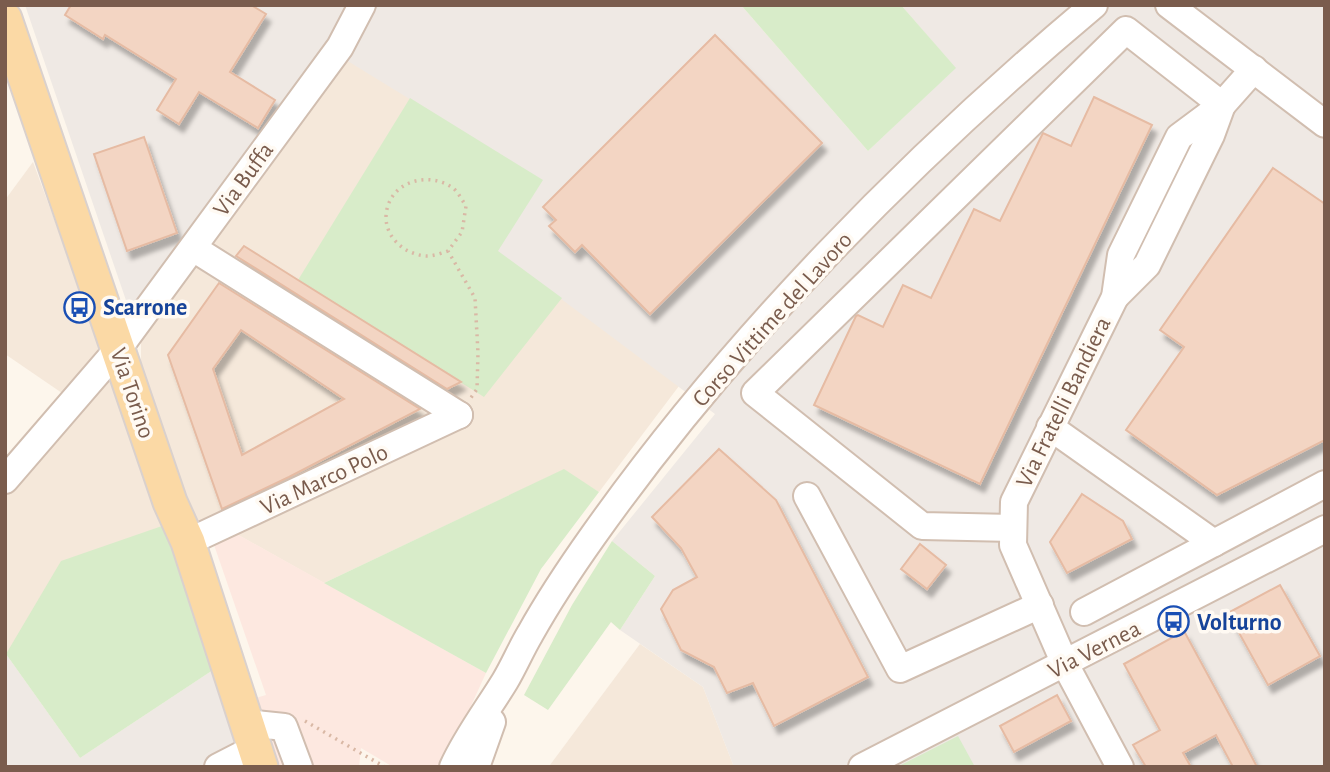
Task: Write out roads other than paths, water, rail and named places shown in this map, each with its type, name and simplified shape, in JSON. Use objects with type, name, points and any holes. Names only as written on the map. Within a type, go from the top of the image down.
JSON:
[{"type":"main road","name":"Via Torino","points":[[5,19],[170,502],[188,542],[254,746]]},
{"type":"street","name":"Via Buffa","points":[[5,480],[118,349],[340,47],[362,5]]},
{"type":"street","name":"Corso Vittime del Lavoro","points":[[505,680],[531,632],[591,538],[660,444],[736,356],[897,184],[987,99],[1094,5]]},
{"type":"street","points":[[1169,5],[1325,124]]},
{"type":"street","points":[[1013,528],[922,526],[755,393],[1126,30],[1222,105]]},
{"type":"street","name":"Via Fratelli Bandiera","points":[[1120,767],[1065,664],[1013,545],[1014,502],[1115,297],[1147,265],[1211,135],[1222,105],[1254,69]]},
{"type":"street","name":"Via Marco Polo","points":[[188,542],[459,415],[193,247]]},
{"type":"street","points":[[1050,427],[1214,543]]},
{"type":"street","points":[[1084,612],[1325,485]]},
{"type":"street","points":[[807,496],[900,669],[1040,606]]},
{"type":"street","name":"Via Vernea","points":[[862,767],[1325,529]]},
{"type":"street","points":[[453,767],[505,680]]},
{"type":"street","points":[[476,767],[505,680]]},
{"type":"street","points":[[218,767],[284,727],[299,767]]},
{"type":"place","name":"Scarrone","points":[[80,307]]},
{"type":"place","name":"Volturno","points":[[1174,622]]}]
